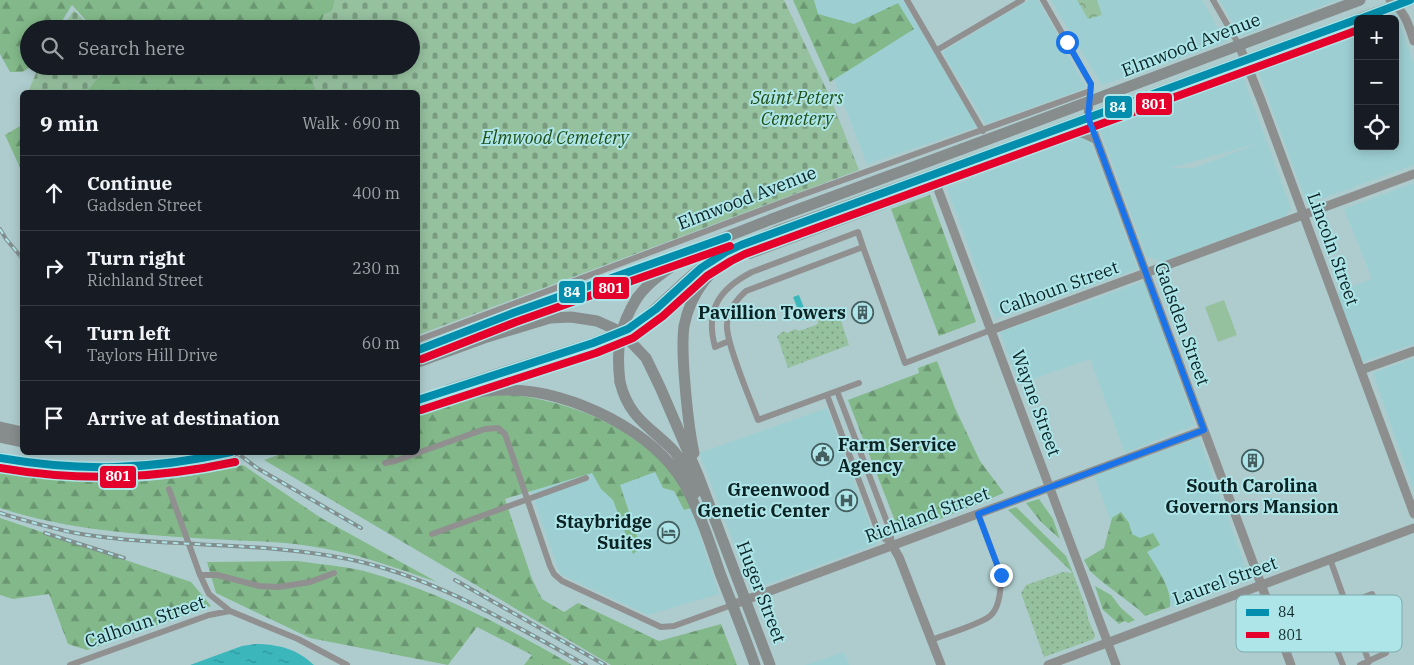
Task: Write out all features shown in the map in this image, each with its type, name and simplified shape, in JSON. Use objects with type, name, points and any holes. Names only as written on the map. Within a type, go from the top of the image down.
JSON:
[{"type":"highway","name":"Elmwood Avenue","points":[[1090,96],[1239,46],[1360,0]]},
{"type":"highway","name":"Elmwood Avenue","points":[[1367,15],[1393,3],[1410,0]]},
{"type":"highway","name":"Elmwood Avenue","points":[[756,240],[1354,20]]},
{"type":"highway","points":[[420,349],[512,313],[730,236],[962,149],[1090,96]]},
{"type":"highway","points":[[699,514],[693,488],[685,468],[674,452],[646,427],[637,416],[623,392],[620,382],[618,350],[621,329],[627,313],[649,283],[674,264],[730,236]]},
{"type":"highway","points":[[420,401],[593,343],[628,329],[656,309],[679,286],[701,268],[726,252],[756,240]]},
{"type":"highway","points":[[698,475],[691,438],[685,387],[684,326],[693,301],[705,280],[726,259],[756,240]]},
{"type":"highway","points":[[420,361],[484,338],[550,318],[579,318],[605,324],[628,338],[646,358],[698,475]]},
{"type":"highway","points":[[420,402],[478,391],[514,390],[549,396],[586,408],[623,425],[658,453],[684,484],[699,514]]},
{"type":"highway","points":[[0,427],[20,432]]},
{"type":"highway","points":[[0,437],[20,442]]},
{"type":"highway","points":[[0,458],[42,465],[87,469],[131,468],[219,455]]},
{"type":"highway","name":"Huger Street","points":[[698,475],[770,665]]},
{"type":"highway","name":"Huger Street","points":[[699,514],[755,665]]},
{"type":"street","points":[[908,0],[983,131]]},
{"type":"street","points":[[937,50],[1022,0]]},
{"type":"street","name":"Gadsden Street","points":[[1043,0],[1091,84],[1088,117],[1265,595]]},
{"type":"street","name":"Lincoln Street","points":[[1213,0],[1246,60],[1414,514]]},
{"type":"street","points":[[1393,3],[1405,16],[1414,41]]},
{"type":"street","name":"Elmwood Avenue","points":[[420,339],[800,196],[983,131],[1090,96]]},
{"type":"street","points":[[750,256],[936,183],[1077,134],[1098,142]]},
{"type":"street","name":"Calhoun Street","points":[[863,248],[905,363],[1414,174]]},
{"type":"street","name":"Wayne Street","points":[[936,183],[1116,665]]},
{"type":"street","points":[[729,341],[714,347],[711,332],[711,316],[716,303],[737,279],[858,232],[863,248],[746,291],[736,300],[726,326],[729,341],[758,420],[860,383]]},
{"type":"street","points":[[1360,370],[1414,351]]},
{"type":"street","points":[[836,391],[890,530],[892,545]]},
{"type":"street","points":[[826,395],[879,534],[892,545],[899,557],[941,665]]},
{"type":"street","points":[[420,453],[492,427],[498,428],[505,434],[526,499]]},
{"type":"street","name":"Richland Street","points":[[526,499],[554,574],[562,581],[661,627],[674,626],[1204,430]]},
{"type":"street","points":[[385,463],[395,462],[414,455]]},
{"type":"street","points":[[432,534],[586,478]]},
{"type":"street","points":[[169,488],[200,575],[209,594],[230,610],[298,639],[347,665]]},
{"type":"street","points":[[931,640],[990,616],[996,607],[1001,575],[978,514]]},
{"type":"street","name":"Laurel Street","points":[[1048,665],[1414,528]]},
{"type":"street","points":[[1330,559],[1343,595]]},
{"type":"street","name":"Calhoun Street","points":[[200,575],[217,575],[259,586],[278,587],[310,582],[334,573]]},
{"type":"street","name":"Calhoun Street","points":[[70,665],[209,615],[230,610]]},
{"type":"street","name":"Gadsden Street","points":[[1286,652],[1291,665]]},
{"type":"street","points":[[1338,652],[1343,665]]},
{"type":"street","points":[[1365,652],[1369,662]]},
{"type":"street","points":[[1360,665],[1386,652]]},
{"type":"shaded area","points":[[813,0],[903,0],[977,127],[867,164],[805,5]]},
{"type":"shaded area","points":[[1029,0],[1038,0],[1086,88],[986,124],[942,52]]},
{"type":"shaded area","points":[[1051,0],[1202,0],[1226,42],[1102,85]]},
{"type":"shaded area","points":[[1219,0],[1338,0],[1241,36]]},
{"type":"shaded area","points":[[1399,22],[1414,64],[1414,165],[1307,204],[1256,65],[1354,28],[1354,150],[1399,150]]},
{"type":"shaded area","points":[[1241,71],[1291,208],[1285,216],[1161,262],[1146,256],[1098,124]],"holes":[[[1259,143],[1194,168],[1170,168]]]},
{"type":"shaded area","points":[[1088,134],[1138,269],[995,319],[947,188]]},
{"type":"shaded area","points":[[1414,183],[1414,344],[1363,362],[1336,293],[1372,279],[1344,209]]},
{"type":"shaded area","points":[[1145,281],[1195,425],[1125,453],[1090,359],[1019,384],[1000,332]]},
{"type":"shaded area","points":[[1414,358],[1414,491],[1373,373]]},
{"type":"shaded area","points":[[827,408],[877,544],[768,584],[756,584],[748,580],[699,453]]},
{"type":"shaded area","points":[[1199,438],[1250,579],[1172,608],[1159,573],[1133,582],[1094,475]]},
{"type":"shaded area","points":[[655,472],[663,488],[674,491],[684,510],[691,508],[719,594],[648,615],[560,574],[531,491],[592,473],[620,485]]},
{"type":"shaded area","points":[[844,652],[849,665],[805,665],[830,657]]},
{"type":"green space","points":[[0,0],[335,0],[332,11],[324,20],[86,20],[72,5],[63,20],[20,20],[20,72],[10,72],[0,54]]},
{"type":"green space","name":"Elmwood Cemetery","points":[[335,0],[784,0],[830,97],[859,170],[420,334],[420,90],[316,90],[313,80],[317,75],[420,75],[420,20],[322,20],[324,14],[332,11]]},
{"type":"green space","points":[[793,0],[814,0],[818,14],[854,24],[898,3],[914,29],[830,82]]},
{"type":"green space","points":[[1077,0],[1097,0],[1102,15],[1088,19]]},
{"type":"green space","points":[[74,10],[83,20],[67,20]]},
{"type":"green space","points":[[35,75],[101,75],[88,90],[29,90]]},
{"type":"green space","points":[[86,75],[317,76],[313,80],[316,90],[80,90]]},
{"type":"green space","points":[[20,126],[20,168],[5,135]]},
{"type":"green space","points":[[930,195],[976,322],[939,336],[891,209]]},
{"type":"green space","points":[[1224,300],[1237,335],[1218,342],[1205,307]]},
{"type":"green space","points":[[838,312],[849,345],[788,368],[777,336],[784,331],[787,333],[795,329],[799,331],[816,325],[822,318],[826,319],[829,315]]},
{"type":"green space","points":[[937,361],[955,408],[980,461],[1004,493],[915,529],[897,526],[848,400],[919,373],[918,368]]},
{"type":"green space","points":[[509,394],[555,403],[599,419],[620,430],[639,442],[657,457],[674,475],[691,508],[684,510],[674,491],[663,488],[655,472],[620,485],[641,548],[633,554],[613,500],[601,489],[592,473],[505,499],[532,579],[542,599],[564,612],[578,603],[659,641],[721,624],[737,665],[611,665],[264,460],[278,455],[420,455],[420,409],[453,400]]},
{"type":"green space","points":[[243,465],[321,518],[437,582],[342,552],[309,546],[158,536],[104,530],[51,522],[0,508],[0,470],[62,480],[122,482],[182,477]]},
{"type":"green space","points":[[1039,499],[1053,519],[1060,539],[1041,522],[1026,503]]},
{"type":"green space","points":[[1016,507],[1066,556],[1073,573],[1008,510]]},
{"type":"green space","points":[[1121,512],[1129,523],[1132,534],[1140,538],[1153,533],[1160,545],[1147,552],[1166,585],[1169,593],[1170,607],[1145,616],[1090,571],[1084,560],[1104,548],[1112,518]]},
{"type":"green space","points":[[0,518],[191,582],[211,606],[87,650],[68,644],[49,594],[13,599],[0,595]]},
{"type":"green space","points":[[297,561],[364,571],[419,589],[471,611],[572,665],[524,665],[532,655],[477,627],[448,665],[310,638],[216,593],[207,562]]},
{"type":"green space","points":[[1063,572],[1073,573],[1095,635],[1094,639],[1044,657],[1021,593],[1026,585]]},
{"type":"green space","points":[[1095,586],[1111,595],[1121,608],[1135,620],[1119,624],[1103,610]]},
{"type":"water","points":[[799,295],[808,318],[802,320],[793,297]]},
{"type":"water","points":[[1272,498],[1276,504],[1281,506],[1280,509],[1270,512],[1268,509],[1271,506],[1269,500]]},
{"type":"water","points":[[255,644],[272,645],[294,651],[314,665],[190,665],[242,646]]},
{"type":"railway","points":[[0,229],[20,256]]},
{"type":"railway","points":[[240,455],[257,468],[361,528]]},
{"type":"railway","points":[[0,513],[81,534],[147,541],[282,549],[348,559],[379,567],[441,589],[471,603],[586,665]]},
{"type":"railway","points":[[45,533],[124,558]]},
{"type":"railway","points":[[455,580],[605,665]]},
{"type":"transit line","name":"84","points":[[1371,15],[1410,0]]},
{"type":"transit line","name":"84","points":[[420,399],[593,343],[628,329],[656,309],[701,268],[741,245],[1354,20]]},
{"type":"transit line","name":"801","points":[[421,410],[596,353],[633,338],[663,316],[707,276],[745,254],[1354,31]]},
{"type":"transit line","name":"84","points":[[420,349],[513,313],[727,237]]},
{"type":"transit line","name":"801","points":[[422,359],[516,322],[730,246]]},
{"type":"transit line","name":"84","points":[[0,458],[59,466],[116,467],[144,466],[216,455]]},
{"type":"transit line","name":"801","points":[[0,468],[60,475],[118,477],[176,472],[235,462]]},
{"type":"place","name":"Pavillion Towers","points":[[862,313]]},
{"type":"place","name":"Farm Service Agency","points":[[822,455]]},
{"type":"place","name":"South Carolina Governors Mansion","points":[[1252,461]]},
{"type":"place","name":"Greenwood Genetic Center","points":[[846,500]]},
{"type":"place","name":"Staybridge Suites","points":[[668,532]]},
{"type":"route","points":[[1001,575],[978,514],[1204,430],[1088,117],[1091,84],[1067,42]]},
{"type":"park label","name":"Saint Peters Cemetery","points":[[797,108]]}]
